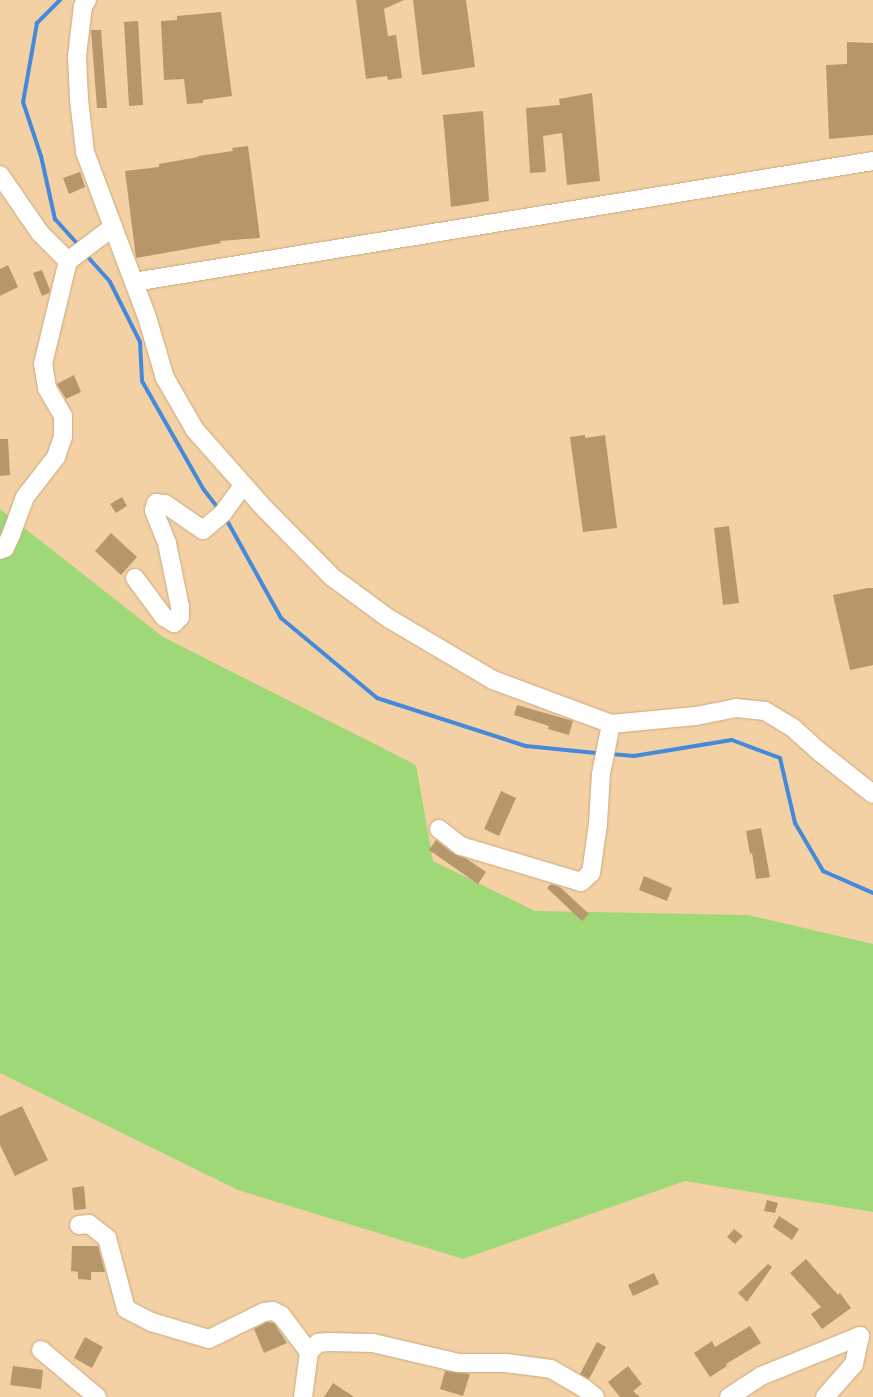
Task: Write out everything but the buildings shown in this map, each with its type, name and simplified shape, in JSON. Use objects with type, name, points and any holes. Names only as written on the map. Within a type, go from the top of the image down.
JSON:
[{"type":"street","points":[[87,0],[83,6],[77,56],[85,152],[147,317],[165,378],[195,430],[243,485],[332,577],[388,618],[494,680],[611,724],[696,716],[736,708],[765,711],[793,728],[820,753],[873,794]]},
{"type":"street","points":[[134,282],[873,160]]},
{"type":"street","points":[[0,176],[40,233],[68,260]]},
{"type":"street","points":[[0,550],[5,548],[11,536],[25,497],[56,457],[63,437],[63,416],[47,388],[44,364],[68,260],[113,227]]},
{"type":"street","points":[[135,578],[164,617],[174,623],[180,618],[180,606],[167,543],[154,510],[156,503],[165,504],[204,530],[223,513],[243,485]]},
{"type":"street","points":[[439,829],[461,846],[581,882],[591,873],[598,824],[601,774],[611,724]]},
{"type":"street","points":[[79,1225],[89,1224],[107,1238],[126,1309],[151,1322],[209,1339],[264,1312],[273,1311],[280,1315],[309,1352]]},
{"type":"street","points":[[729,1397],[760,1376],[866,1333]]},
{"type":"street","points":[[825,1397],[854,1364],[866,1333]]},
{"type":"street","points":[[303,1397],[309,1352],[318,1343],[373,1343],[458,1363],[528,1365],[551,1370],[584,1388],[594,1397]]},
{"type":"street","points":[[41,1350],[97,1397]]},
{"type":"green space","points":[[0,509],[163,637],[416,765],[433,861],[535,911],[748,915],[873,944],[873,1212],[685,1181],[463,1259],[238,1190],[0,1073]]},
{"type":"waterway","points":[[60,0],[37,23],[23,102],[41,156],[55,219],[79,246]]},
{"type":"waterway","points":[[86,255],[110,282],[140,342],[142,381],[204,490],[219,509]]},
{"type":"waterway","points":[[225,517],[281,618],[377,698],[526,746],[596,753]]},
{"type":"waterway","points":[[611,754],[634,756],[732,740],[780,758],[795,823],[823,871],[873,893]]}]
